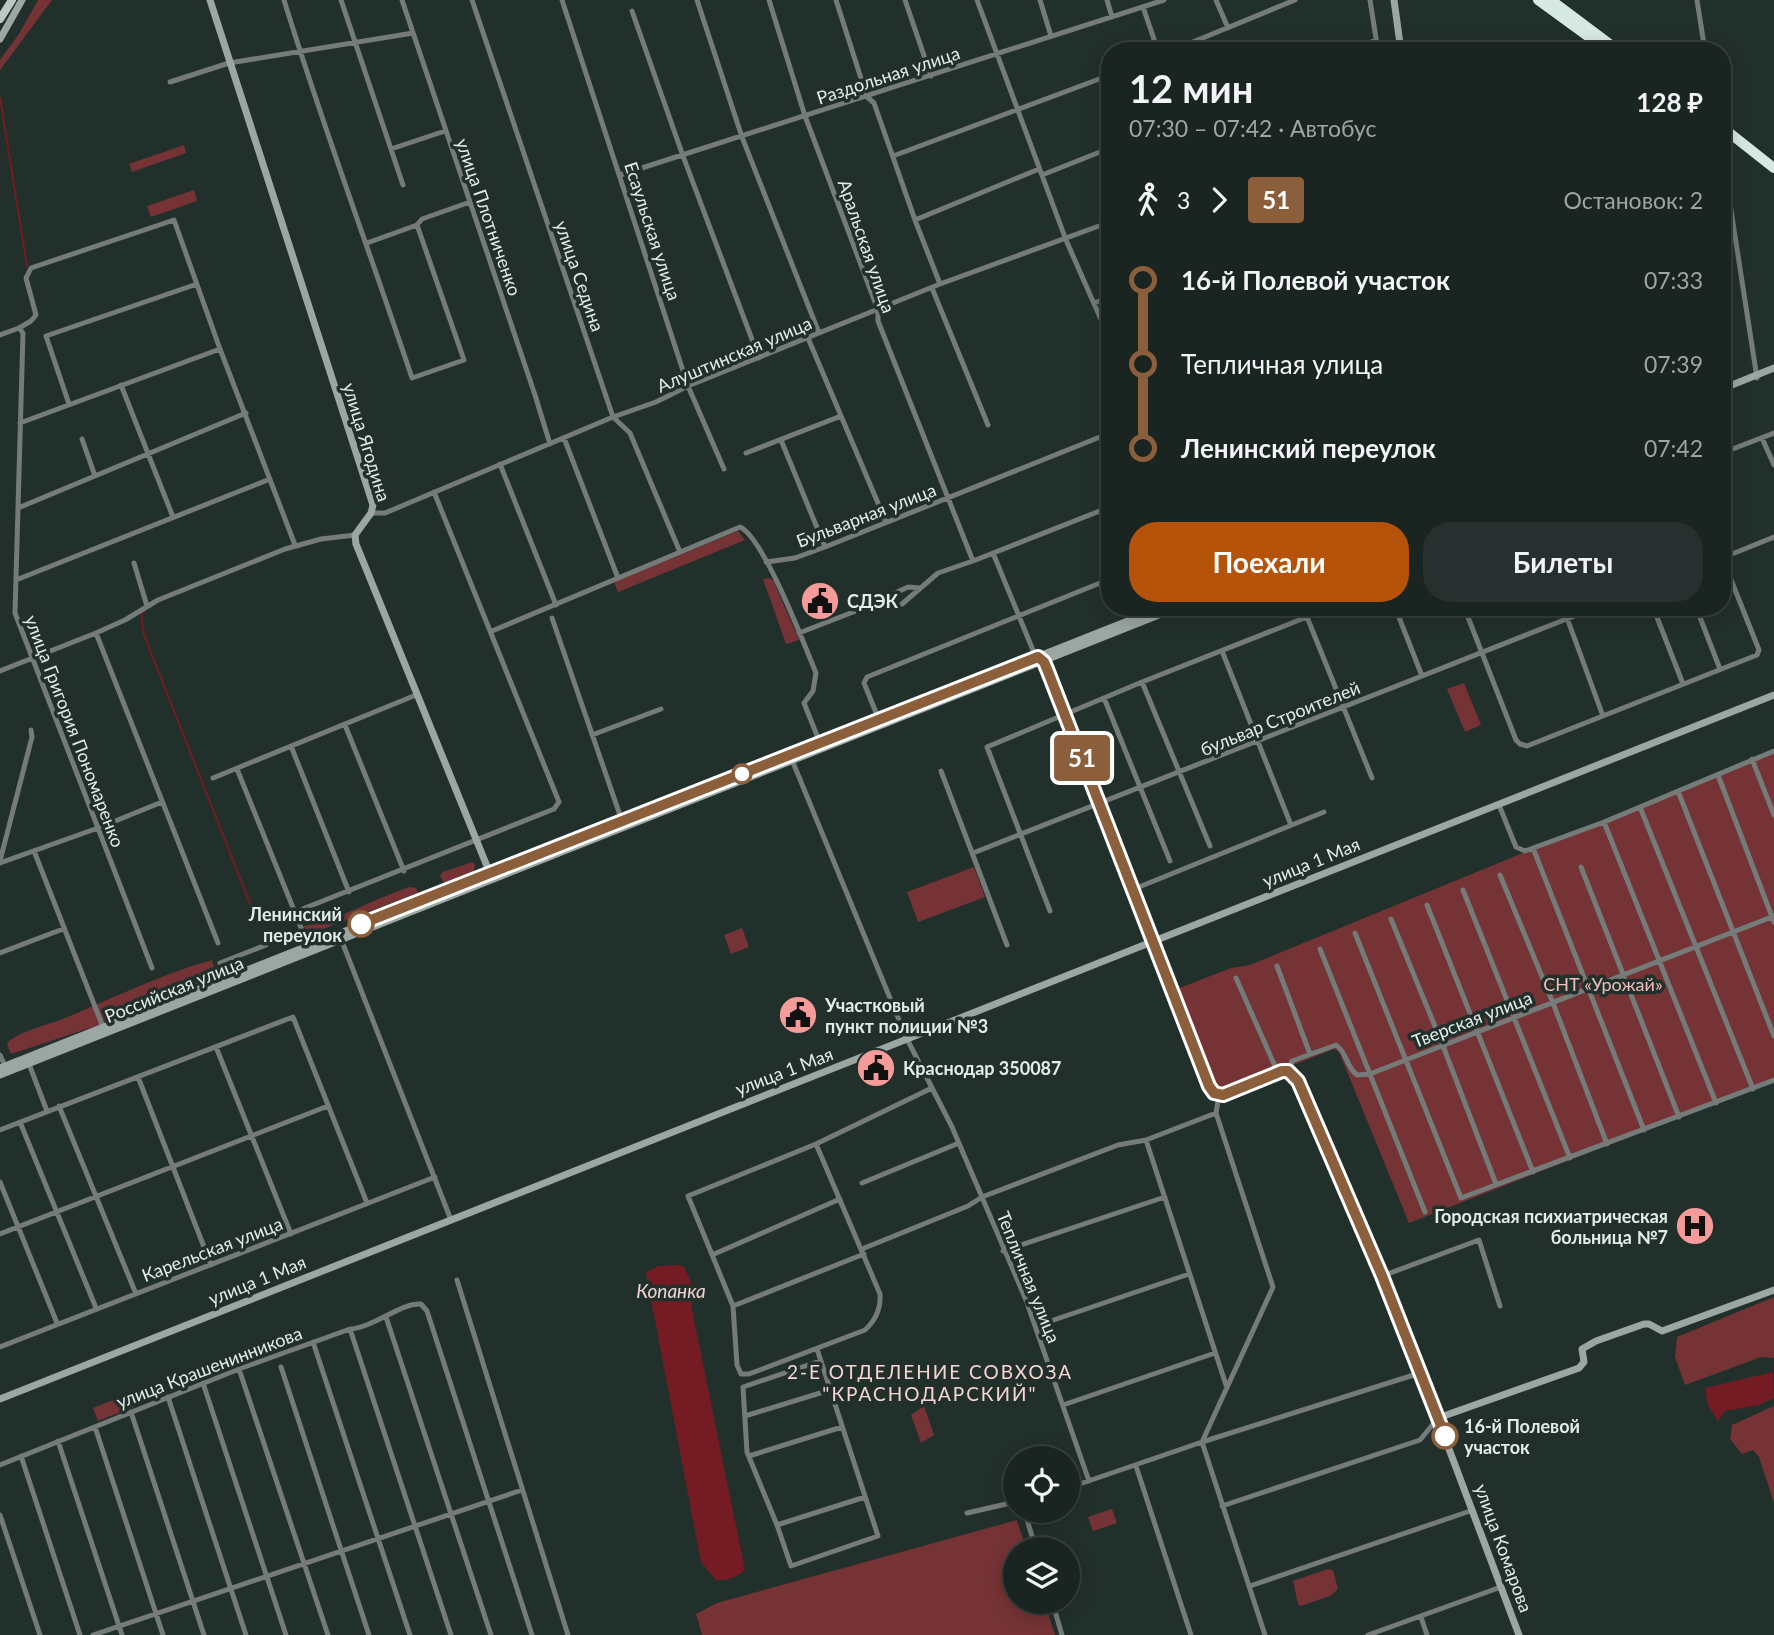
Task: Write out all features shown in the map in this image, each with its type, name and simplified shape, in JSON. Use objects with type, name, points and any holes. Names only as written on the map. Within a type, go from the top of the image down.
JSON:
[{"type":"highway","points":[[1538,0],[1596,42]]},
{"type":"highway","points":[[1551,0],[1607,42]]},
{"type":"highway","points":[[1731,134],[1774,168]]},
{"type":"highway","points":[[1731,143],[1774,176]]},
{"type":"main road","points":[[0,19],[12,0]]},
{"type":"main road","points":[[1755,153],[1774,159]]},
{"type":"street","points":[[0,39],[22,0]]},
{"type":"street","name":"улица Ягодина","points":[[210,0],[373,505],[371,513],[355,535]]},
{"type":"street","points":[[284,0],[299,51],[412,378],[464,360],[417,225]]},
{"type":"street","points":[[341,0],[403,185]]},
{"type":"street","name":"улица Плотниченко","points":[[402,0],[550,444]]},
{"type":"street","name":"улица Седина","points":[[472,0],[613,417],[630,433],[680,552]]},
{"type":"street","name":"Есаульская улица","points":[[562,0],[688,386],[724,469]]},
{"type":"street","points":[[697,0],[742,137],[819,333]]},
{"type":"street","name":"Аральская улица","points":[[769,0],[805,116],[878,310],[878,321],[973,561]]},
{"type":"street","points":[[836,0],[867,97],[874,103],[940,284]]},
{"type":"street","points":[[905,0],[931,76]]},
{"type":"street","points":[[977,0],[1066,240],[1101,320]]},
{"type":"street","points":[[1040,0],[1051,36]]},
{"type":"street","points":[[1107,0],[1112,17]]},
{"type":"street","name":"Раздольная улица","points":[[620,175],[1164,0]]},
{"type":"street","points":[[1216,0],[1228,28]]},
{"type":"street","points":[[1193,42],[1296,0]]},
{"type":"street","points":[[1370,0],[1376,40],[1371,42]]},
{"type":"street","points":[[1391,0],[1397,42]]},
{"type":"street","points":[[1697,0],[1703,42]]},
{"type":"street","points":[[1143,7],[1155,42]]},
{"type":"street","points":[[632,11],[759,358]]},
{"type":"street","points":[[170,82],[229,63],[413,33]]},
{"type":"street","points":[[893,156],[1101,79]]},
{"type":"street","points":[[391,149],[444,131]]},
{"type":"street","points":[[915,220],[1101,151]]},
{"type":"street","points":[[367,243],[470,202]]},
{"type":"street","points":[[1731,212],[1756,377]]},
{"type":"street","points":[[0,335],[20,329],[36,315],[26,278],[31,268],[174,220],[295,545]]},
{"type":"street","name":"Алуштинская улица","points":[[371,513],[384,513],[940,284],[1101,226]]},
{"type":"street","points":[[69,404],[46,336],[197,284]]},
{"type":"street","points":[[932,288],[988,425]]},
{"type":"street","points":[[1094,303],[1101,300]]},
{"type":"street","name":"улица Григория Пономаренко","points":[[20,329],[23,333],[15,613],[152,968]]},
{"type":"street","points":[[808,338],[886,522]]},
{"type":"street","points":[[20,423],[220,349]]},
{"type":"street","points":[[1731,387],[1774,370]]},
{"type":"street","points":[[121,385],[173,517]]},
{"type":"street","points":[[18,508],[246,413]]},
{"type":"street","points":[[746,453],[841,416]]},
{"type":"street","points":[[1731,450],[1774,433]]},
{"type":"street","name":"Бульварная улица","points":[[766,562],[795,558],[825,547],[1101,437]]},
{"type":"street","points":[[564,438],[618,579]]},
{"type":"street","points":[[1762,438],[1774,465]]},
{"type":"street","points":[[82,439],[95,476]]},
{"type":"street","points":[[781,440],[825,547]]},
{"type":"street","points":[[500,464],[556,605]]},
{"type":"street","points":[[16,580],[270,480]]},
{"type":"street","points":[[295,912],[404,871],[554,809],[559,802],[434,492]]},
{"type":"street","points":[[902,604],[937,573],[1101,511]]},
{"type":"street","points":[[492,631],[740,527],[747,531],[772,569],[816,673],[813,691],[804,704],[820,743]]},
{"type":"street","points":[[0,671],[96,633],[147,606],[295,545],[355,535],[356,544],[416,695],[491,876]]},
{"type":"street","points":[[1731,554],[1774,537]]},
{"type":"street","points":[[993,553],[1018,616],[1065,714],[1209,1086],[1219,1095]]},
{"type":"street","points":[[134,563],[147,606]]},
{"type":"street","points":[[1468,616],[1516,740],[1527,746],[1759,653],[1731,581]]},
{"type":"street","points":[[879,720],[864,683],[867,677],[1101,583]]},
{"type":"street","points":[[799,633],[908,587],[920,588]]},
{"type":"street","name":"Российская улица","points":[[2,1067],[1040,660],[1142,616]]},
{"type":"street","name":"Российская улица","points":[[0,1075],[477,878],[491,876],[503,868],[622,821],[791,758],[820,743],[1156,616]]},
{"type":"street","points":[[1399,616],[1422,676]]},
{"type":"street","points":[[1566,616],[1603,716]]},
{"type":"street","name":"бульвар Строителей","points":[[973,853],[1574,616]]},
{"type":"street","points":[[1657,616],[1683,684]]},
{"type":"street","points":[[1699,616],[1720,669]]},
{"type":"street","points":[[1050,911],[987,747],[1142,682],[1307,617],[1372,778]]},
{"type":"street","points":[[552,618],[622,821]]},
{"type":"street","points":[[96,633],[218,943]]},
{"type":"street","points":[[1222,651],[1291,825]]},
{"type":"street","points":[[1142,682],[1210,845]]},
{"type":"street","points":[[213,778],[416,695]]},
{"type":"street","name":"улица 1 Мая","points":[[0,1399],[1774,695]]},
{"type":"street","points":[[1104,698],[1170,861]]},
{"type":"street","points":[[592,734],[661,709]]},
{"type":"street","points":[[345,725],[404,871]]},
{"type":"street","points":[[0,862],[32,737],[31,730]]},
{"type":"street","points":[[291,746],[349,892]]},
{"type":"street","points":[[1499,805],[1516,847],[1525,851],[1604,822],[1774,751]]},
{"type":"street","name":"Тепличная улица","points":[[791,758],[907,1040],[959,1143],[1036,1326],[1089,1481]]},
{"type":"street","points":[[1752,759],[1774,815]]},
{"type":"street","points":[[237,769],[302,930],[314,943]]},
{"type":"street","points":[[941,771],[1007,945]]},
{"type":"street","points":[[1718,775],[1773,918]]},
{"type":"street","points":[[1678,791],[1774,1036]]},
{"type":"street","points":[[0,862],[162,802]]},
{"type":"street","points":[[1640,807],[1753,1089]]},
{"type":"street","points":[[1134,889],[1324,812]]},
{"type":"street","points":[[1604,822],[1716,1103]]},
{"type":"street","points":[[1533,848],[1644,1130]]},
{"type":"street","points":[[34,851],[62,929],[103,1027]]},
{"type":"street","points":[[485,862],[503,868]]},
{"type":"street","points":[[477,878],[485,862]]},
{"type":"street","points":[[1581,867],[1679,1117]]},
{"type":"street","points":[[1500,876],[1553,1003],[1607,1144]]},
{"type":"street","points":[[1463,890],[1570,1158]]},
{"type":"street","points":[[1427,905],[1533,1172]]},
{"type":"street","name":"Тверская улица","points":[[1370,1074],[1773,918]]},
{"type":"street","points":[[1391,919],[1496,1184]]},
{"type":"street","points":[[0,953],[62,929]]},
{"type":"street","points":[[1355,933],[1461,1198],[1774,1080]]},
{"type":"street","points":[[340,936],[452,1220]]},
{"type":"street","points":[[220,963],[266,945]]},
{"type":"street","points":[[1320,949],[1425,1212]]},
{"type":"street","points":[[1277,966],[1310,1054]]},
{"type":"street","points":[[1236,978],[1278,1073]]},
{"type":"street","points":[[0,1130],[293,1017],[367,1203]]},
{"type":"street","points":[[1219,1095],[1278,1073],[1290,1072],[1292,1061],[1336,1045],[1342,1048],[1351,1070],[1357,1075],[1370,1074]]},
{"type":"street","points":[[216,1047],[290,1234]]},
{"type":"street","points":[[0,1055],[2,1067]]},
{"type":"street","points":[[29,1064],[47,1111]]},
{"type":"street","name":"улица Комарова","points":[[1290,1072],[1299,1083],[1382,1276],[1417,1374],[1438,1418],[1519,1635]]},
{"type":"street","points":[[138,1077],[211,1265]]},
{"type":"street","points":[[816,1144],[880,1294],[878,1311],[872,1324],[865,1330],[749,1374],[741,1374],[737,1365],[733,1306],[688,1196],[816,1144],[931,1086]]},
{"type":"street","points":[[1219,1095],[1216,1113],[1273,1287],[1202,1442],[1265,1635]]},
{"type":"street","points":[[0,1234],[328,1106]]},
{"type":"street","points":[[59,1107],[136,1294]]},
{"type":"street","points":[[733,1306],[863,1252],[968,1206],[982,1197],[1118,1145],[1146,1140],[1216,1113]]},
{"type":"street","points":[[20,1122],[96,1308]]},
{"type":"street","points":[[1146,1140],[1226,1385]]},
{"type":"street","points":[[862,1183],[959,1143]]},
{"type":"street","name":"Карельская улица","points":[[0,1347],[435,1177]]},
{"type":"street","points":[[0,1182],[57,1323]]},
{"type":"street","points":[[1003,1251],[1165,1197]]},
{"type":"street","points":[[712,1255],[840,1199]]},
{"type":"street","points":[[1382,1276],[1479,1240],[1500,1306]]},
{"type":"street","points":[[1036,1326],[1189,1274]]},
{"type":"street","points":[[457,1280],[568,1635]]},
{"type":"street","points":[[1223,1506],[1420,1440],[1438,1418],[1581,1366],[1582,1349],[1596,1340],[1644,1324],[1662,1331],[1774,1290]]},
{"type":"street","name":"улица Крашенинникова","points":[[0,1465],[239,1369],[350,1328],[362,1327],[415,1303],[421,1304],[427,1311],[488,1502]]},
{"type":"street","points":[[386,1317],[491,1635]]},
{"type":"street","points":[[350,1328],[451,1635]]},
{"type":"street","points":[[313,1342],[410,1635]]},
{"type":"street","points":[[820,1348],[820,1361],[878,1536],[791,1566],[778,1525],[748,1456],[743,1387],[820,1361]]},
{"type":"street","points":[[1062,1405],[1215,1353]]},
{"type":"street","points":[[281,1367],[369,1635]]},
{"type":"street","points":[[239,1369],[328,1635]]},
{"type":"street","points":[[1080,1484],[1417,1374]]},
{"type":"street","points":[[203,1384],[286,1635]]},
{"type":"street","points":[[745,1416],[830,1390]]},
{"type":"street","points":[[168,1397],[246,1635]]},
{"type":"street","points":[[131,1412],[204,1635]]},
{"type":"street","points":[[95,1427],[163,1635]]},
{"type":"street","points":[[748,1456],[842,1427]]},
{"type":"street","points":[[58,1441],[122,1635]]},
{"type":"street","points":[[21,1456],[80,1635]]},
{"type":"street","points":[[1136,1466],[1192,1635]]},
{"type":"street","points":[[93,1635],[522,1490]]},
{"type":"street","points":[[778,1525],[865,1497]]},
{"type":"street","points":[[488,1502],[532,1635]]},
{"type":"street","points":[[967,1513],[1003,1505]]},
{"type":"street","points":[[1250,1586],[1473,1510]]},
{"type":"street","points":[[0,1515],[40,1635]]},
{"type":"street","points":[[1368,1635],[1502,1587]]},
{"type":"street","points":[[1056,1614],[1062,1635]]},
{"type":"street","points":[[1421,1617],[1427,1635]]},
{"type":"green space","points":[[38,0],[52,0],[0,70],[0,60],[19,34]]},
{"type":"green space","points":[[184,145],[186,153],[132,172],[129,164]]},
{"type":"green space","points":[[194,190],[197,201],[151,217],[147,206]]},
{"type":"green space","points":[[738,531],[745,540],[618,592],[614,582]]},
{"type":"green space","points":[[763,579],[773,580],[799,640],[786,644]]},
{"type":"green space","points":[[1464,683],[1481,725],[1465,732],[1447,689]]},
{"type":"green space","name":"СНТ «Урожай»","points":[[1774,750],[1774,1080],[1409,1223],[1339,1052],[1334,1049],[1222,1093],[1213,1090],[1175,994],[1177,989],[1231,968],[1250,965]]},
{"type":"green space","points":[[473,862],[473,872],[444,883],[440,876],[443,872]]},
{"type":"green space","points":[[974,867],[985,897],[918,922],[907,892]]},
{"type":"green space","points":[[410,887],[416,888],[418,893],[307,935],[304,926],[331,919]]},
{"type":"green space","points":[[742,928],[749,947],[731,954],[724,935]]},
{"type":"green space","points":[[212,960],[217,976],[108,1019],[102,1024],[11,1054],[7,1045],[23,1033]]},
{"type":"green space","points":[[1774,1297],[1774,1358],[1761,1357],[1685,1385],[1675,1357],[1677,1337]]},
{"type":"green space","points":[[131,1393],[136,1406],[98,1421],[93,1408]]},
{"type":"green space","points":[[924,1406],[934,1435],[921,1443],[911,1415]]},
{"type":"green space","points":[[1774,1406],[1774,1503],[1759,1457],[1753,1450],[1742,1454],[1730,1439],[1732,1425]]},
{"type":"green space","points":[[1112,1509],[1117,1523],[1093,1531],[1088,1517]]},
{"type":"green space","points":[[1006,1523],[1018,1523],[1022,1537],[1003,1537],[1003,1614],[1048,1614],[1055,1635],[702,1635],[696,1614],[717,1603]]},
{"type":"green space","points":[[1328,1569],[1333,1570],[1338,1589],[1330,1596],[1301,1606],[1298,1604],[1293,1581]]},
{"type":"water","name":"Копанка","points":[[658,1266],[684,1267],[693,1290],[691,1305],[745,1570],[724,1580],[716,1580],[701,1562],[646,1273]]},
{"type":"water","points":[[1773,1372],[1774,1398],[1759,1405],[1725,1411],[1718,1421],[1708,1405],[1705,1388]]},
{"type":"waterway","points":[[0,98],[27,266]]},
{"type":"waterway","points":[[145,611],[141,614],[144,635],[255,916]]},
{"type":"bus line","name":"51","points":[[361,924],[1038,657],[1047,669],[1209,1086],[1214,1093],[1223,1095],[1282,1071],[1288,1071],[1298,1081],[1382,1276],[1445,1436]]},
{"type":"place","name":"СДЭК","points":[[820,601]]},
{"type":"place","name":"Ленинский переулок","points":[[361,924]]},
{"type":"place","name":"Участковый пункт полиции №3","points":[[798,1015]]},
{"type":"place","name":"Краснодар 350087","points":[[876,1068]]},
{"type":"place","name":"Городская психиатрическая больница №7","points":[[1695,1226]]},
{"type":"place","name":"16-й Полевой участок","points":[[1445,1436]]},
{"type":"district","name":"2-Е ОТДЕЛЕНИЕ СОВХОЗА \"КРАСНОДАРСКИЙ\"","points":[[930,1382]]}]
